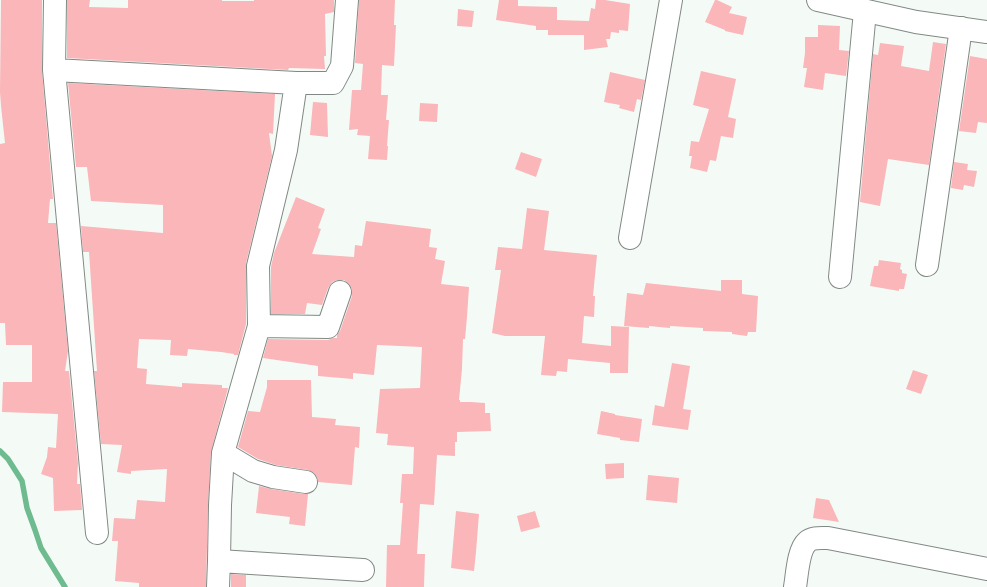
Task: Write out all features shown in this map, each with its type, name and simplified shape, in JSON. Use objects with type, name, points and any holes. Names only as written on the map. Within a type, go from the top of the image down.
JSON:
[{"type":"street","points":[[54,0],[54,70],[97,533]]},
{"type":"street","points":[[54,70],[296,83],[333,83],[342,66],[347,0]]},
{"type":"street","points":[[630,238],[672,0]]},
{"type":"street","points":[[818,0],[916,22],[987,32]]},
{"type":"street","points":[[840,277],[865,11]]},
{"type":"street","points":[[927,265],[961,28]]},
{"type":"street","points":[[218,587],[220,505],[224,453],[259,326],[258,266],[286,150],[296,83]]},
{"type":"street","points":[[259,326],[328,327],[340,292]]},
{"type":"street","points":[[224,453],[253,471],[273,477],[306,482]]},
{"type":"street","points":[[795,587],[801,551],[806,542],[814,539],[828,538],[987,569]]},
{"type":"street","points":[[219,560],[363,570]]},
{"type":"building","points":[[1,0],[42,0],[42,71],[53,199],[50,199],[48,223],[56,223],[68,351],[65,371],[69,371],[78,463],[77,484],[80,484],[82,510],[54,511],[53,478],[41,474],[47,457],[48,447],[56,448],[58,414],[2,412],[3,382],[32,382],[32,345],[6,345],[5,323],[0,323],[0,144],[5,143],[0,92]]},
{"type":"building","points":[[67,0],[90,0],[89,7],[128,8],[128,0],[334,0],[334,12],[325,14],[325,69],[289,68],[288,70],[67,58]]},
{"type":"building","points":[[359,0],[395,0],[394,25],[396,25],[394,66],[382,65],[381,95],[388,95],[386,120],[389,120],[387,160],[368,159],[370,136],[357,135],[358,129],[349,130],[352,90],[361,90],[363,64],[355,63]]},
{"type":"building","points":[[499,0],[518,0],[518,6],[557,7],[557,20],[589,21],[591,8],[595,9],[596,0],[630,4],[628,31],[619,30],[619,33],[611,32],[610,39],[606,39],[608,47],[584,50],[584,35],[548,35],[548,30],[536,30],[536,26],[496,20]]},
{"type":"building","points":[[715,0],[732,7],[729,13],[747,17],[743,35],[725,31],[705,22]]},
{"type":"building","points":[[458,9],[474,11],[472,27],[457,26]]},
{"type":"building","points":[[818,25],[840,26],[839,50],[849,51],[846,76],[825,73],[823,90],[804,87],[807,68],[803,68],[805,37],[818,37]]},
{"type":"building","points":[[933,42],[946,44],[929,165],[888,159],[880,206],[860,202],[873,54],[878,55],[880,43],[904,46],[901,66],[929,71]]},
{"type":"building","points":[[970,56],[987,59],[987,123],[978,122],[976,133],[959,131]]},
{"type":"building","points":[[701,71],[736,79],[728,117],[736,119],[733,138],[721,136],[716,161],[710,160],[707,172],[690,168],[692,156],[689,156],[691,141],[699,142],[709,109],[693,105]]},
{"type":"building","points":[[610,72],[645,80],[641,100],[637,99],[634,112],[619,108],[620,105],[604,102]]},
{"type":"building","points":[[68,83],[275,94],[273,134],[269,133],[272,156],[246,263],[246,324],[238,355],[188,349],[187,356],[170,355],[171,340],[139,339],[137,368],[147,369],[146,384],[182,387],[182,383],[222,385],[222,388],[228,388],[211,452],[206,587],[139,587],[139,583],[115,581],[118,541],[112,541],[114,518],[135,519],[137,500],[165,502],[167,469],[131,471],[131,474],[117,472],[122,445],[101,444],[94,371],[97,371],[89,252],[83,252],[81,226],[163,233],[163,205],[91,201],[87,167],[76,167]]},
{"type":"building","points":[[313,102],[327,103],[328,137],[310,135]]},
{"type":"building","points":[[420,103],[438,104],[437,122],[419,121]]},
{"type":"building","points":[[521,152],[542,159],[536,177],[515,169]]},
{"type":"building","points":[[954,162],[968,164],[967,170],[977,171],[974,187],[964,185],[963,190],[951,188]]},
{"type":"building","points":[[296,197],[325,209],[318,228],[321,229],[312,254],[354,257],[355,245],[362,246],[366,221],[431,229],[429,247],[437,248],[435,259],[445,261],[441,284],[469,287],[465,339],[463,339],[459,400],[460,402],[485,403],[485,413],[490,413],[491,431],[457,432],[455,456],[437,455],[434,505],[420,504],[417,554],[425,554],[424,587],[386,587],[387,545],[400,545],[403,503],[400,503],[402,474],[413,474],[414,447],[387,445],[388,434],[376,433],[380,389],[420,388],[422,347],[377,345],[374,375],[353,373],[353,379],[318,376],[318,366],[263,358],[268,339],[328,340],[337,338],[352,296],[352,289],[349,284],[344,280],[337,280],[332,282],[328,288],[322,305],[307,303],[305,314],[271,314],[271,267],[274,253]]},
{"type":"building","points":[[527,208],[549,211],[544,250],[597,255],[593,296],[595,296],[594,317],[584,316],[582,343],[611,346],[611,326],[629,327],[628,373],[610,373],[610,363],[568,359],[567,372],[557,371],[556,376],[541,375],[545,336],[505,336],[492,333],[501,270],[495,270],[498,247],[522,249]]},
{"type":"building","points":[[879,260],[901,263],[900,269],[902,270],[902,273],[907,274],[904,289],[899,289],[899,291],[870,286],[874,266],[878,266]]},
{"type":"building","points":[[721,280],[742,280],[742,294],[758,296],[756,332],[748,332],[747,336],[732,334],[732,332],[703,331],[703,328],[670,326],[670,328],[649,326],[649,328],[624,326],[627,293],[643,295],[646,283],[721,291]]},
{"type":"building","points":[[672,363],[690,366],[683,409],[691,410],[688,430],[652,425],[655,405],[664,407]]},
{"type":"building","points":[[913,370],[928,375],[921,394],[906,389]]},
{"type":"building","points":[[267,380],[311,380],[312,417],[336,419],[335,425],[360,427],[359,448],[355,447],[352,485],[318,482],[314,473],[308,470],[276,465],[258,459],[238,447],[248,411],[260,412],[267,387]]},
{"type":"building","points":[[601,411],[615,415],[642,419],[639,442],[620,440],[620,438],[597,434]]},
{"type":"building","points":[[624,463],[624,478],[606,479],[605,464]]},
{"type":"building","points":[[648,475],[679,478],[677,503],[646,500]]},
{"type":"building","points":[[259,486],[308,494],[305,526],[289,524],[290,517],[256,513]]},
{"type":"building","points":[[816,498],[829,500],[839,522],[813,518]]},
{"type":"building","points":[[456,511],[479,514],[474,571],[451,568]]},
{"type":"building","points":[[535,511],[540,527],[521,532],[517,516]]},
{"type":"building","points":[[231,574],[246,575],[246,587],[231,587]]},
{"type":"waterway","points":[[0,451],[8,459],[22,481],[27,508],[41,548],[65,587]]}]
